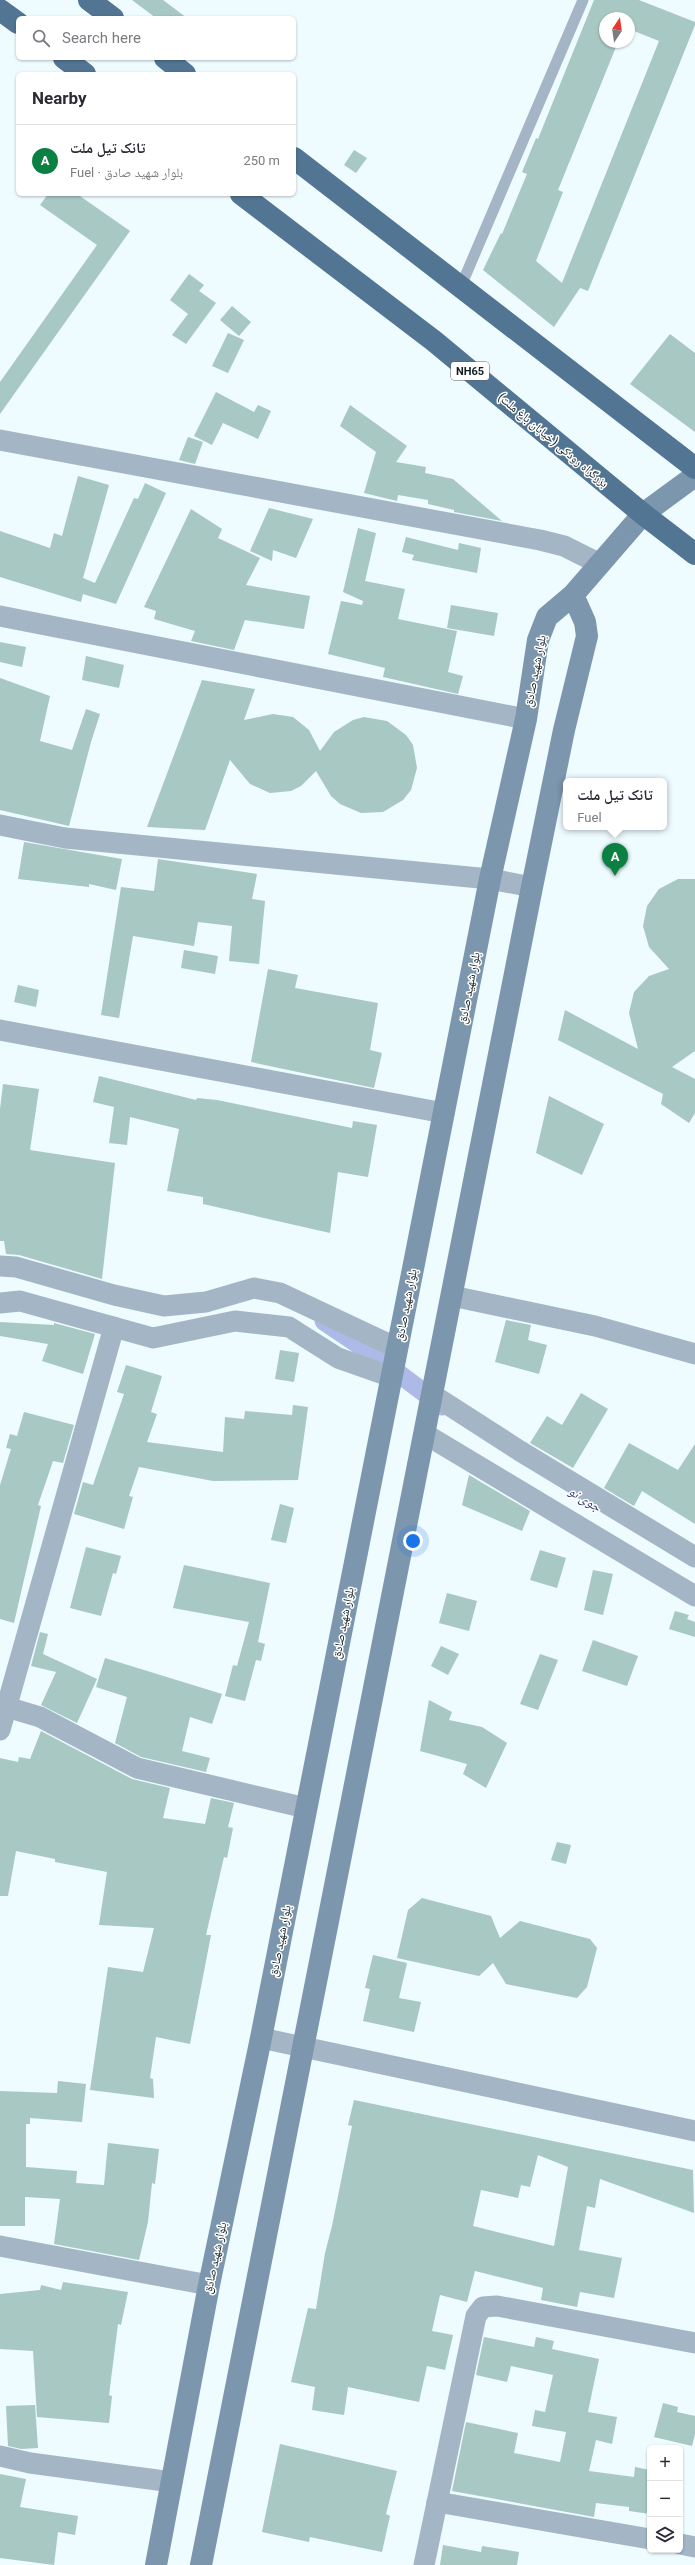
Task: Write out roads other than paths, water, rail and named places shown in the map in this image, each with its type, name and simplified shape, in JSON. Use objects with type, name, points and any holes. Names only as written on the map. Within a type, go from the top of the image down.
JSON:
[{"type":"highway","points":[[89,0],[110,16]]},
{"type":"highway","points":[[0,10],[16,22]]},
{"type":"highway","points":[[67,60],[82,72]]},
{"type":"highway","points":[[168,60],[182,72]]},
{"type":"highway","points":[[296,160],[695,468]]},
{"type":"highway","name":"بزرگراه رودکی (خیابان باغ ملت)","points":[[244,196],[434,341],[643,514],[695,554]]},
{"type":"main road","name":"بلوار شهید صادق","points":[[156,2565],[209,2285],[261,2038],[490,879],[526,719],[538,640],[547,617],[573,595],[643,514],[695,476]]},
{"type":"main road","points":[[202,2565],[532,887],[564,730],[587,636],[585,622],[573,595]]},
{"type":"street","points":[[0,440],[540,540],[564,546],[600,564]]},
{"type":"street","points":[[0,616],[526,719]]},
{"type":"street","points":[[0,825],[65,838],[490,879],[532,887]]},
{"type":"street","points":[[0,1030],[444,1113]]},
{"type":"street","points":[[0,1266],[16,1267],[114,1295],[164,1306],[206,1302],[254,1288],[280,1293],[397,1348]]},
{"type":"street","points":[[452,1296],[595,1326],[695,1354]]},
{"type":"street","points":[[0,1303],[20,1301],[153,1338],[235,1321],[289,1327],[338,1358],[392,1377]]},
{"type":"street","points":[[0,1730],[3,1706],[114,1326]]},
{"type":"street","points":[[433,1395],[520,1451],[695,1557]]},
{"type":"street","points":[[425,1434],[695,1596]]},
{"type":"street","points":[[3,1706],[40,1717],[137,1768],[306,1808]]},
{"type":"street","points":[[261,2038],[695,2131]]},
{"type":"street","points":[[0,2246],[209,2285]]},
{"type":"street","points":[[424,2565],[476,2316],[483,2307],[498,2306],[694,2346]]},
{"type":"street","points":[[0,2456],[30,2463],[172,2482]]},
{"type":"street","points":[[437,2502],[647,2538]]},
{"type":"street","points":[[683,2545],[695,2547]]},
{"type":"lane","points":[[461,286],[583,0]]},
{"type":"waterway","points":[[324,1321],[367,1350],[442,1406]]},
{"type":"place","name":"تانک تیل ملت","points":[[615,876]]},
{"type":"water label","name":"جوی نو","points":[[585,1499]]}]
